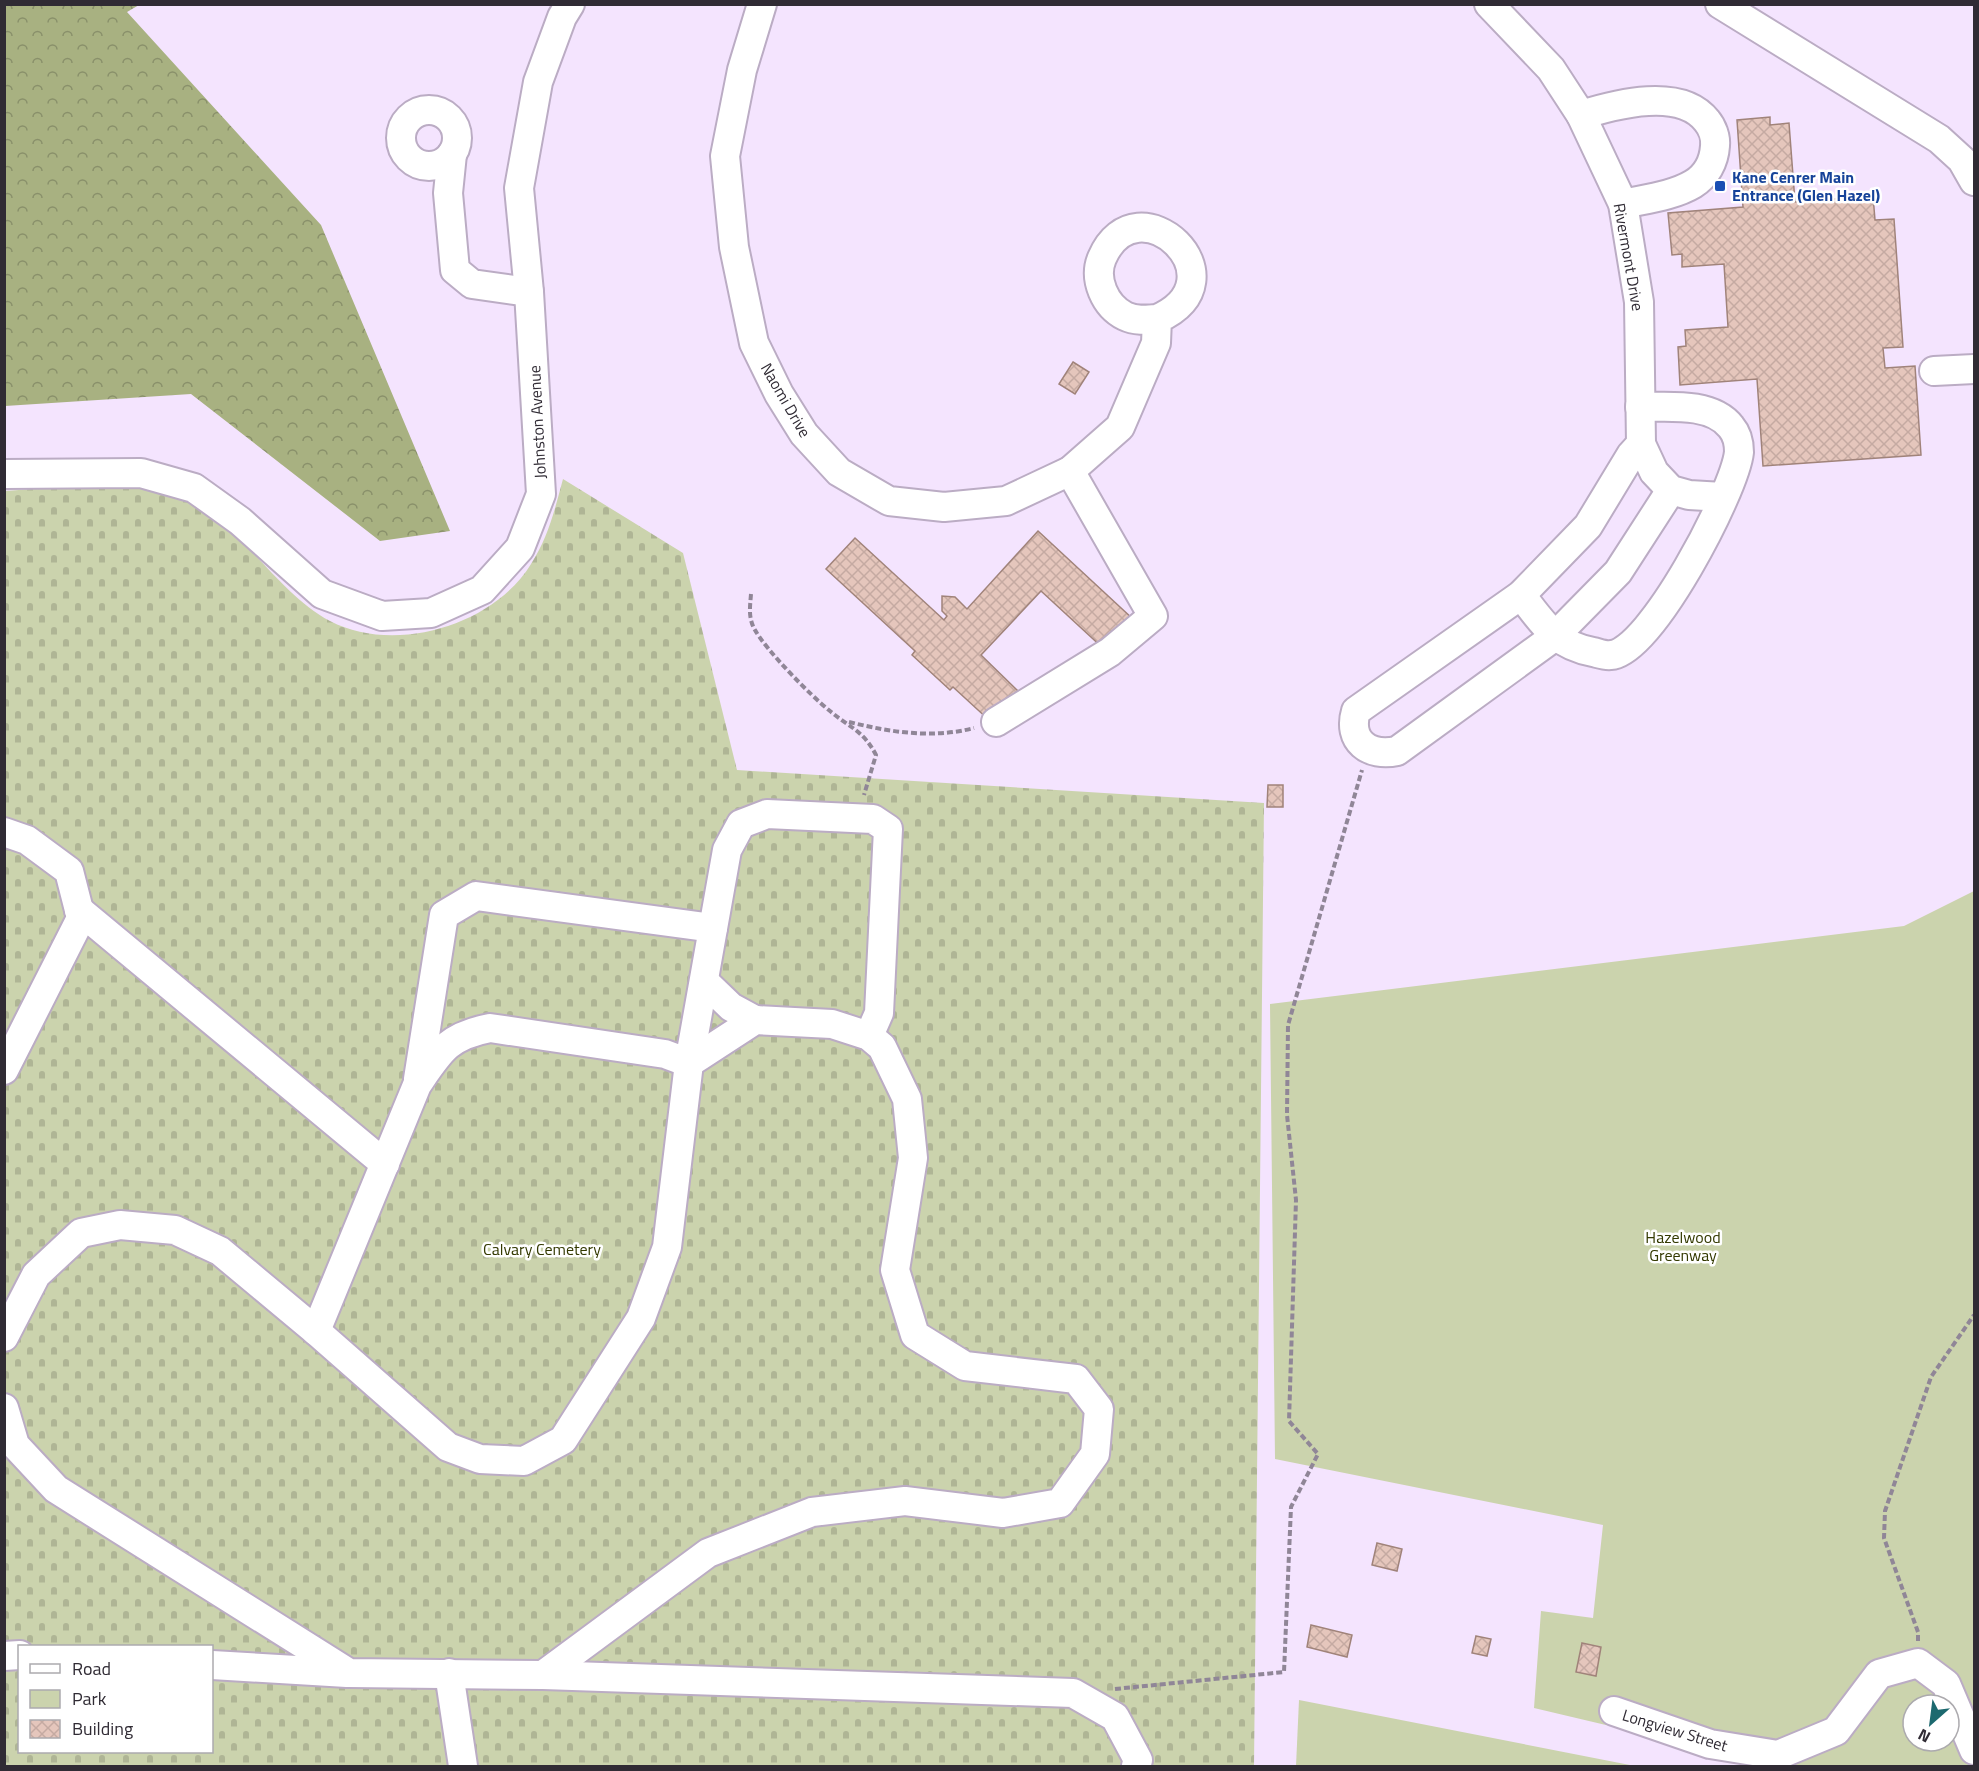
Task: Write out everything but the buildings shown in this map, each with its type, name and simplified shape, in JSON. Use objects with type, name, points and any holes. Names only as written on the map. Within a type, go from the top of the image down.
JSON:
[{"type":"street","name":"Johnston Avenue","points":[[4,474],[141,473],[194,488],[240,521],[322,594],[382,616],[430,614],[482,590],[520,548],[541,494],[529,292],[519,188],[538,82],[562,17],[570,4]]},
{"type":"street","name":"Naomi Drive","points":[[762,4],[742,70],[725,156],[734,247],[754,344],[779,394],[804,434],[838,472],[889,501],[944,507],[1006,501],[1070,471],[1120,427],[1156,343],[1157,319]]},
{"type":"street","name":"Rivermont Drive","points":[[1489,4],[1551,69],[1581,115],[1623,204],[1640,302],[1641,444]]},
{"type":"street","points":[[1719,4],[1939,140],[1962,160],[1974,182]]},
{"type":"street","points":[[1581,115],[1610,106],[1668,101],[1694,109],[1711,126],[1716,144],[1713,160],[1700,179],[1680,190],[1623,204]]},
{"type":"street","points":[[440,160],[448,193],[455,270],[472,284],[529,292]]},
{"type":"street","points":[[1934,371],[1974,369]]},
{"type":"street","points":[[1521,595],[1554,637],[1574,649],[1611,656],[1624,651],[1639,639],[1688,570],[1723,497],[1739,454],[1738,438],[1730,425],[1709,413],[1689,407],[1640,407]]},
{"type":"street","points":[[1671,490],[1618,572],[1554,637],[1397,752],[1381,755],[1368,749],[1356,736],[1353,722],[1356,711],[1521,595],[1588,526],[1630,455],[1641,444],[1654,472],[1671,490],[1689,495],[1723,497]]},
{"type":"street","points":[[996,722],[1110,652],[1153,616],[1070,471]]},
{"type":"street","points":[[4,1337],[36,1275],[81,1233],[120,1225],[175,1230],[220,1251],[316,1331],[448,1447],[480,1459],[524,1461],[562,1440],[641,1318],[667,1247],[689,1063],[727,850],[741,824],[767,814],[873,819],[888,829],[879,1013],[869,1036]]},
{"type":"street","points":[[4,831],[27,840],[69,871],[81,918],[4,1070]]},
{"type":"street","points":[[417,1085],[444,915],[476,896],[713,928]]},
{"type":"street","points":[[79,910],[385,1164]]},
{"type":"street","points":[[543,1675],[708,1553],[812,1512],[905,1501],[1003,1513],[1060,1503],[1095,1454],[1099,1409],[1076,1379],[965,1366],[915,1335],[895,1270],[913,1158],[907,1099],[882,1047],[869,1036],[832,1024],[755,1020],[731,1007],[705,982]]},
{"type":"street","points":[[689,1063],[755,1020]]},
{"type":"street","points":[[316,1331],[417,1085],[438,1055],[464,1033],[490,1028],[665,1054],[689,1063]]},
{"type":"street","points":[[4,1408],[15,1445],[56,1490],[349,1673]]},
{"type":"street","points":[[1918,1663],[1946,1684],[1974,1750]]},
{"type":"street","name":"Longview Street","points":[[1614,1711],[1710,1744],[1778,1755],[1836,1731],[1879,1674],[1918,1663]]},
{"type":"street","points":[[213,1665],[349,1673],[543,1675],[1073,1693],[1115,1717],[1138,1760],[1136,1767]]},
{"type":"street","points":[[449,1673],[463,1767]]},
{"type":"path","points":[[752,594],[749,613],[755,630],[794,676],[831,712],[868,739],[876,755],[862,801],[873,819]]},
{"type":"path","points":[[845,721],[878,729],[928,735],[954,733],[996,722]]},
{"type":"path","points":[[1073,1693],[1284,1671],[1291,1507],[1317,1455],[1289,1421],[1296,1200],[1287,1115],[1288,1025],[1368,749]]},
{"type":"path","points":[[1918,1663],[1918,1632],[1884,1538],[1885,1511],[1931,1377],[1974,1315]]},
{"type":"green space","points":[[5,4],[139,5],[127,12],[321,225],[450,531],[380,541],[191,394],[5,406]]},
{"type":"green space","name":"Calvary Cemetery","points":[[563,479],[683,553],[737,770],[1264,803],[1254,1766],[5,1766],[4,491],[102,485],[127,486],[174,496],[196,506],[232,532],[311,609],[330,621],[356,631],[384,635],[412,634],[441,628],[468,618],[493,603],[514,585],[531,564],[550,523]]},
{"type":"green space","name":"Hazelwood Greenway","points":[[1974,891],[1974,1766],[1779,1766],[1534,1708],[1541,1611],[1593,1618],[1603,1525],[1275,1459],[1270,1004],[1904,926]]},
{"type":"green space","points":[[1299,1700],[1635,1766],[1296,1766]]},
{"type":"place","name":"Kane Cenrer Main Entrance (Glen Hazel)","points":[[1720,186]]}]
